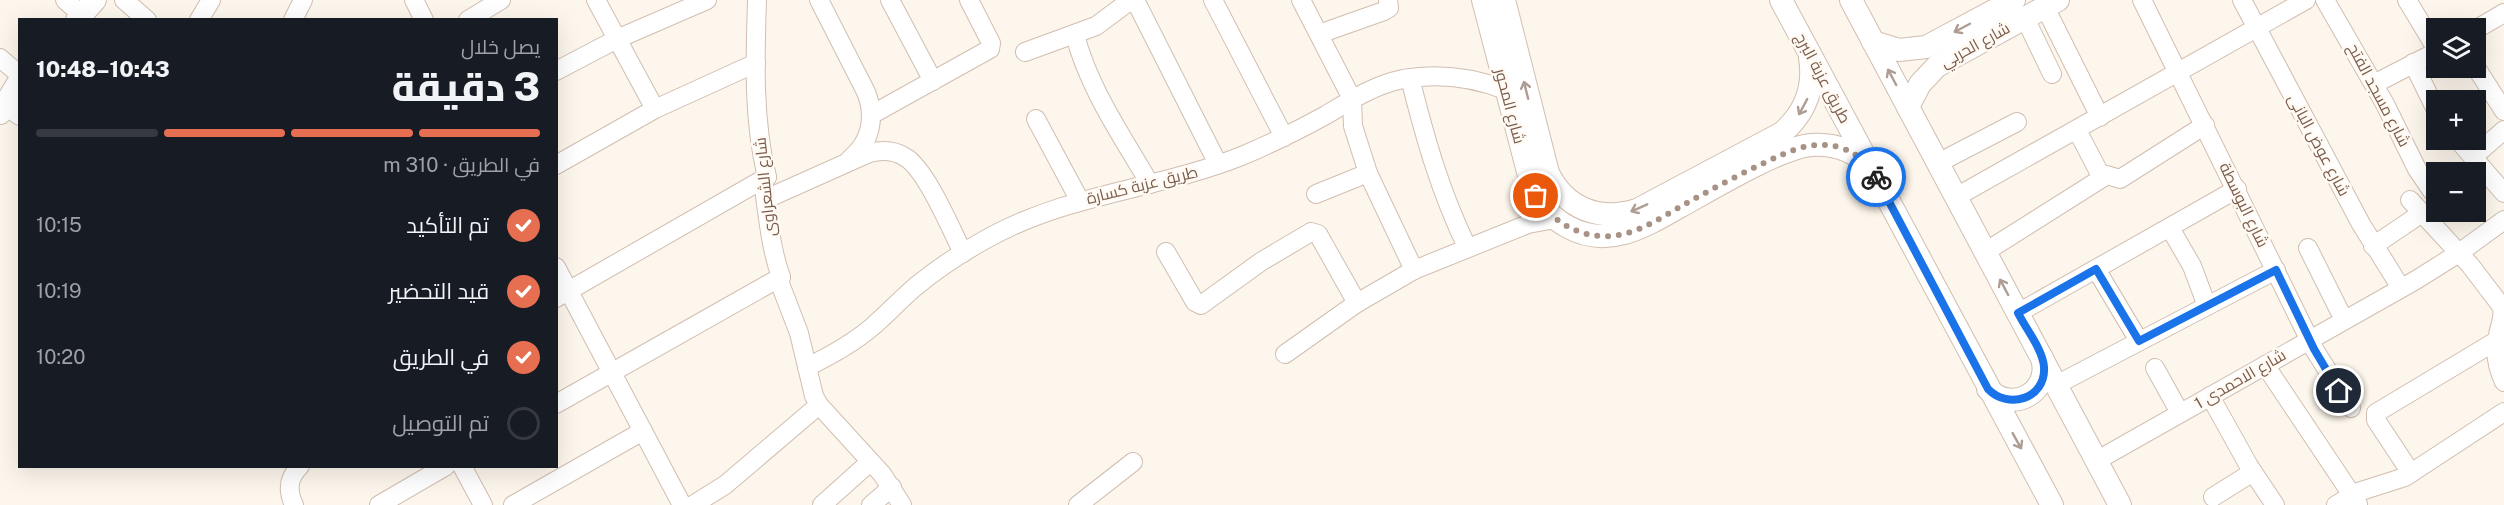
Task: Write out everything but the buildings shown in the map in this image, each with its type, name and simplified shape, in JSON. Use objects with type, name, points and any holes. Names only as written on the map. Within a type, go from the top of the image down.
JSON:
[{"type":"street","points":[[124,0],[145,18]]},
{"type":"street","points":[[294,18],[303,0]]},
{"type":"street","points":[[414,0],[423,18]]},
{"type":"street","points":[[471,18],[501,0]]},
{"type":"street","points":[[596,0],[655,109]]},
{"type":"street","points":[[558,70],[617,39],[707,0]]},
{"type":"street","name":"شارع الشعراوى","points":[[757,0],[756,63],[760,148],[767,177],[763,182],[770,240],[780,280],[799,333],[810,387],[819,405]]},
{"type":"street","points":[[819,0],[866,92],[871,115],[870,130],[864,144],[849,160]]},
{"type":"street","points":[[890,0],[933,81]]},
{"type":"street","points":[[871,115],[991,47],[969,0]]},
{"type":"street","points":[[1025,52],[1075,35],[1107,20],[1133,0],[1218,164]]},
{"type":"street","points":[[1213,0],[1284,137]]},
{"type":"street","points":[[1301,0],[1352,99],[1353,126],[1368,173],[1414,270]]},
{"type":"street","points":[[1318,34],[1384,11],[1389,8],[1388,0]]},
{"type":"street","name":"شارع المحور","points":[[1483,0],[1532,188],[1541,204],[1555,219],[1573,230],[1593,236],[1614,236],[1634,231],[1786,141],[1807,100],[1812,79],[1808,51]]},
{"type":"street","name":"شارع المحور","points":[[1504,0],[1548,172],[1557,189],[1580,208],[1608,215],[1637,210],[1786,141],[1837,147],[1858,156],[1870,166]]},
{"type":"street","name":"طريق عزبة البرج","points":[[1781,0],[2052,505]]},
{"type":"street","points":[[1851,0],[2120,505]]},
{"type":"street","name":"شارع البوسطة","points":[[2142,0],[2310,340],[2350,408]]},
{"type":"street","name":"شارع عوض البانى","points":[[2242,0],[2373,246],[2401,288]]},
{"type":"street","points":[[1956,197],[2306,0]]},
{"type":"street","name":"شارع مسجد الفتح","points":[[2325,0],[2374,84],[2426,182]]},
{"type":"street","points":[[2407,0],[2426,33]]},
{"type":"street","points":[[2052,3],[2100,117]]},
{"type":"street","name":"شارع الحربي","points":[[1873,42],[1899,50],[1926,47],[2019,9],[2052,3]]},
{"type":"street","points":[[2019,9],[2052,74]]},
{"type":"street","name":"شارع الحربي","points":[[1908,107],[1920,84],[1937,66],[2019,9]]},
{"type":"street","points":[[2486,24],[2504,13]]},
{"type":"street","points":[[1075,35],[1098,95],[1150,184]]},
{"type":"street","points":[[2374,84],[2426,56]]},
{"type":"street","points":[[0,58],[18,73]]},
{"type":"street","points":[[558,164],[655,109],[756,63]]},
{"type":"street","points":[[2413,63],[2426,90]]},
{"type":"street","name":"طريق عزبة كسارة","points":[[807,367],[860,337],[927,277],[963,252],[1020,222],[1080,201],[1218,164],[1284,137],[1384,84],[1410,78],[1454,76],[1505,90]]},
{"type":"street","points":[[1410,78],[1431,163],[1447,206],[1467,247]]},
{"type":"street","points":[[2483,78],[2504,111]]},
{"type":"street","points":[[8,111],[18,85]]},
{"type":"street","points":[[1036,119],[1080,201]]},
{"type":"street","points":[[1938,163],[2017,122]]},
{"type":"street","points":[[1985,252],[2102,178],[2110,175],[2116,180],[2120,179],[2205,125]]},
{"type":"street","points":[[2077,130],[2102,178]]},
{"type":"street","points":[[2473,157],[2504,130]]},
{"type":"street","points":[[2467,150],[2504,193]]},
{"type":"street","points":[[766,199],[849,160],[878,151],[888,151],[907,158],[925,180],[963,252]]},
{"type":"street","points":[[1316,195],[1368,173]]},
{"type":"street","points":[[563,294],[767,177]]},
{"type":"street","points":[[2018,313],[2237,189]]},
{"type":"street","points":[[2373,246],[2416,206],[2500,303],[2503,319],[2496,341],[2497,365],[2504,382]]},
{"type":"street","points":[[1285,354],[1358,303],[1414,270],[1537,221],[1555,219]]},
{"type":"street","name":"شارع الاحمدى 1","points":[[2096,461],[2401,288],[2459,253],[2504,220]]},
{"type":"street","points":[[2170,228],[2192,266],[2207,306]]},
{"type":"street","points":[[1166,252],[1195,302],[1201,305],[1262,261],[1311,232],[1318,234],[1358,303]]},
{"type":"street","points":[[2308,248],[2344,320]]},
{"type":"street","points":[[2096,269],[2139,341]]},
{"type":"street","points":[[2056,385],[2276,270]]},
{"type":"street","points":[[558,275],[563,294],[612,373],[682,505]]},
{"type":"street","points":[[558,403],[781,277]]},
{"type":"street","points":[[2411,473],[2376,420],[2376,413],[2496,341]]},
{"type":"street","points":[[1988,389],[2004,400],[2019,400],[2028,396],[2036,390],[2043,377],[2042,358]]},
{"type":"street","points":[[2265,365],[2356,500]]},
{"type":"street","points":[[2155,368],[2180,413]]},
{"type":"street","points":[[2210,396],[2253,472],[2275,505]]},
{"type":"street","points":[[693,505],[725,485],[819,405],[892,488],[902,505]]},
{"type":"street","points":[[2336,505],[2356,500],[2399,480],[2504,412]]},
{"type":"street","points":[[513,505],[643,431]]},
{"type":"street","points":[[822,505],[870,462]]},
{"type":"street","points":[[1078,505],[1133,462]]},
{"type":"street","points":[[294,505],[290,488],[291,475],[298,468]]},
{"type":"street","points":[[379,505],[443,468]]},
{"type":"street","points":[[463,468],[483,505]]},
{"type":"street","points":[[2213,497],[2253,472]]},
{"type":"street","points":[[871,505],[892,488]]},
{"type":"way so far","points":[[1536,196],[1547,212],[1573,230],[1604,237],[1644,227],[1738,175],[1791,150],[1805,146],[1829,145],[1851,152],[1870,166],[1876,177]]},
{"type":"route","points":[[1876,177],[1988,389],[2004,400],[2024,399],[2036,390],[2043,377],[2042,358],[2018,313],[2096,269],[2139,341],[2276,270],[2314,349],[2339,391]]}]
